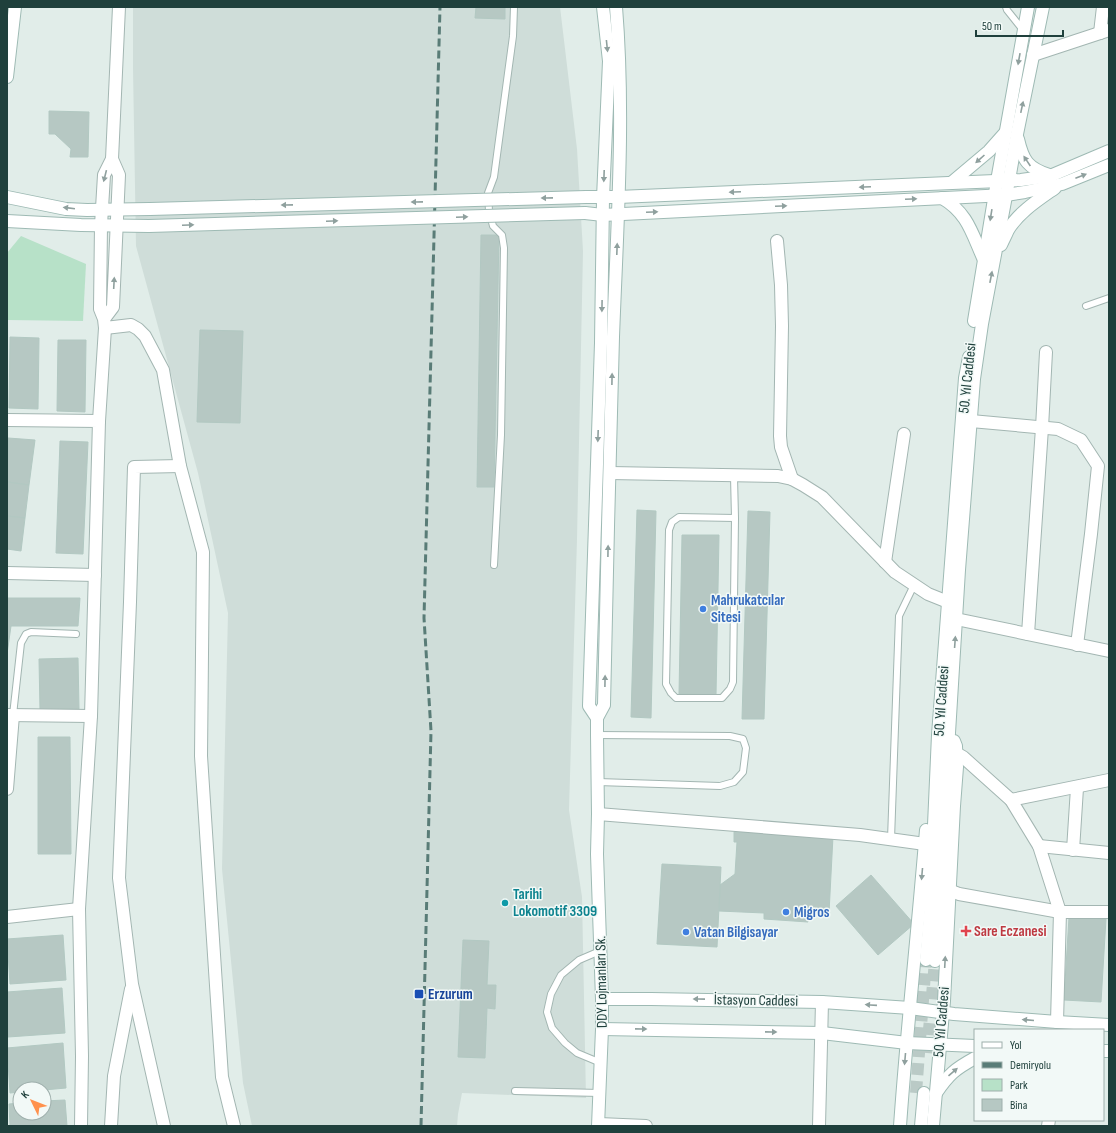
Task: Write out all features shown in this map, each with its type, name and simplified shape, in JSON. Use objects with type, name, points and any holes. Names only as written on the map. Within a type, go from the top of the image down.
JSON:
[{"type":"street","points":[[7,77],[15,7]]},
{"type":"street","points":[[105,324],[100,309],[101,225],[104,176],[112,159],[119,7]]},
{"type":"street","points":[[603,7],[609,61],[603,198],[601,343],[589,706],[597,718],[604,705],[618,197],[620,174],[619,50],[616,7]]},
{"type":"street","name":"50. Yıl Caddesi","points":[[989,259],[976,363],[971,422],[956,619],[950,728],[930,960],[930,915],[937,752],[965,378],[989,259],[1000,195],[1009,180],[1011,133],[1028,7]]},
{"type":"street","name":"50. Yıl Caddesi","points":[[1000,195],[997,181],[1033,55],[1043,7]]},
{"type":"street","points":[[1033,55],[1105,32],[1103,7]]},
{"type":"street","points":[[951,183],[1011,133],[1031,167],[1050,176]]},
{"type":"street","points":[[7,197],[66,208],[87,210],[586,197],[603,198],[1021,180],[1050,176],[1109,151]]},
{"type":"street","points":[[81,1126],[82,1056],[79,909],[91,716],[99,421],[105,324],[113,307],[117,225],[119,176],[112,159]]},
{"type":"street","points":[[7,221],[80,225],[150,226],[585,213],[603,215],[942,198],[1025,192],[1062,184],[1109,165]]},
{"type":"street","points":[[942,198],[958,210],[965,218],[973,236],[989,259],[1008,230],[1029,206],[1062,184]]},
{"type":"street","points":[[777,241],[782,319],[780,436],[781,447],[792,479]]},
{"type":"street","points":[[105,324],[131,325],[138,329],[145,336],[162,370],[180,466],[203,552],[201,756],[222,1077],[234,1126]]},
{"type":"street","points":[[1028,634],[1046,352]]},
{"type":"street","points":[[7,420],[99,421]]},
{"type":"street","points":[[971,422],[1058,429],[1081,440],[1098,466],[1077,644]]},
{"type":"street","points":[[885,562],[904,434]]},
{"type":"street","points":[[164,1126],[132,984],[118,878],[130,602],[134,467],[180,466]]},
{"type":"street","points":[[610,473],[778,476],[792,479],[822,497],[895,572],[928,594],[948,602]]},
{"type":"street","points":[[7,573],[95,575]]},
{"type":"street","points":[[956,619],[1109,651]]},
{"type":"street","points":[[7,789],[10,715],[91,716]]},
{"type":"street","name":"DDY Lojmanları Sk.","points":[[597,718],[597,854],[602,999],[598,1125]]},
{"type":"street","name":"50. Yıl Caddesi","points":[[933,1126],[943,1012],[957,767],[956,746],[950,728]]},
{"type":"street","name":"50. Yıl Caddesi","points":[[900,1126],[930,776],[933,761],[937,752]]},
{"type":"street","points":[[956,753],[963,757],[1011,800],[1039,846],[1060,912],[1056,1022]]},
{"type":"street","points":[[1011,800],[1077,788],[1109,780]]},
{"type":"street","points":[[1073,850],[1077,788]]},
{"type":"street","points":[[598,814],[860,835],[925,844]]},
{"type":"street","points":[[1039,846],[1109,853]]},
{"type":"street","points":[[949,890],[959,894],[1060,912],[1109,912]]},
{"type":"street","points":[[7,917],[79,909]]},
{"type":"street","points":[[111,1126],[114,1076],[132,984]]},
{"type":"street","name":"İstasyon Caddesi","points":[[602,999],[822,1002],[910,1008],[1056,1022],[1109,1025]]},
{"type":"street","points":[[819,1126],[822,1002]]},
{"type":"street","points":[[602,1029],[822,1033],[907,1043],[974,1046]]},
{"type":"street","points":[[936,1093],[954,1070],[974,1059]]},
{"type":"street","points":[[913,1126],[920,1093],[921,1126]]},
{"type":"street","points":[[598,1125],[646,1126]]},
{"type":"lane","points":[[494,565],[501,435],[504,248],[502,235],[493,226],[489,211],[488,193],[494,177],[513,36],[514,7]]},
{"type":"lane","points":[[1006,7],[1024,31]]},
{"type":"lane","points":[[1086,306],[1109,298]]},
{"type":"lane","points":[[734,476],[735,518],[733,682],[730,689],[722,698],[676,698],[670,693],[666,684],[668,530],[672,522],[679,517],[735,518]]},
{"type":"lane","points":[[891,839],[899,616],[914,585]]},
{"type":"lane","points":[[10,715],[21,643],[26,634],[31,632],[76,634]]},
{"type":"lane","points":[[598,735],[730,736],[743,739],[746,748],[743,772],[734,782],[720,786],[598,782]]},
{"type":"lane","points":[[600,951],[579,960],[561,975],[551,994],[547,1012],[552,1028],[565,1043],[577,1053],[601,1063]]},
{"type":"lane","points":[[515,1091],[600,1093]]},
{"type":"shaded area","points":[[133,7],[560,7],[577,149],[583,251],[577,539],[569,810],[582,897],[586,1098],[462,1093],[457,1126],[252,1126],[243,1083],[222,869],[228,613],[198,473],[136,246]]},
{"type":"green space","points":[[21,236],[86,264],[83,321],[7,320],[7,253]]},
{"type":"building","points":[[476,7],[505,7],[505,19],[475,18]]},
{"type":"building","points":[[49,111],[89,112],[88,157],[70,157],[71,149],[55,134],[49,134]]},
{"type":"building","points":[[481,235],[499,235],[494,487],[477,487]]},
{"type":"building","points":[[200,330],[243,331],[240,423],[197,422]]},
{"type":"building","points":[[10,337],[39,338],[38,409],[9,408]]},
{"type":"building","points":[[58,340],[86,340],[85,412],[57,411]]},
{"type":"building","points":[[8,438],[35,440],[29,485],[7,482]]},
{"type":"building","points":[[60,441],[88,442],[83,554],[56,553]]},
{"type":"building","points":[[7,482],[29,485],[25,518],[7,516]]},
{"type":"building","points":[[637,510],[656,511],[651,718],[631,717]]},
{"type":"building","points":[[748,511],[770,512],[764,719],[742,719]]},
{"type":"building","points":[[7,516],[25,518],[21,551],[7,549]]},
{"type":"building","points":[[682,535],[719,535],[716,695],[679,694]]},
{"type":"building","points":[[7,598],[80,598],[78,626],[11,626],[7,654]]},
{"type":"building","points":[[78,658],[79,709],[40,710],[39,659]]},
{"type":"building","points":[[38,737],[70,737],[71,854],[38,854]]},
{"type":"building","points":[[734,832],[833,836],[829,913],[808,912],[808,922],[764,919],[764,913],[719,911],[720,885],[735,874],[737,842],[734,842]]},
{"type":"building","points":[[662,864],[721,867],[717,947],[657,944]]},
{"type":"building","points":[[871,875],[914,924],[878,955],[836,906]]},
{"type":"building","points":[[1069,917],[1106,919],[1101,1002],[1064,1000]]},
{"type":"building","points":[[63,935],[66,980],[10,984],[7,939]]},
{"type":"building","points":[[463,940],[489,941],[487,985],[496,985],[495,1009],[487,1008],[485,1058],[458,1057]]},
{"type":"building","points":[[62,988],[65,1033],[8,1037],[7,992]]},
{"type":"building","points":[[63,1043],[66,1088],[52,1089],[52,1081],[12,1081],[12,1093],[10,1093],[7,1048]]},
{"type":"building","points":[[65,1100],[67,1126],[10,1126],[9,1104],[12,1104],[12,1121],[52,1121],[52,1101]]},
{"type":"tunnel","points":[[916,1093],[926,960]]},
{"type":"tunnel","points":[[927,1053],[935,961]]},
{"type":"railway","points":[[421,1126],[431,731],[424,618],[440,7]]},
{"type":"place","name":"Mahrukatcılar Sitesi","points":[[703,609]]},
{"type":"place","name":"Tarihi Lokomotif 3309","points":[[505,903]]},
{"type":"place","name":"Migros","points":[[786,912]]},
{"type":"place","name":"Sare Eczanesi","points":[[966,931]]},
{"type":"place","name":"Vatan Bilgisayar","points":[[686,932]]},
{"type":"place","name":"Erzurum","points":[[419,994]]}]
